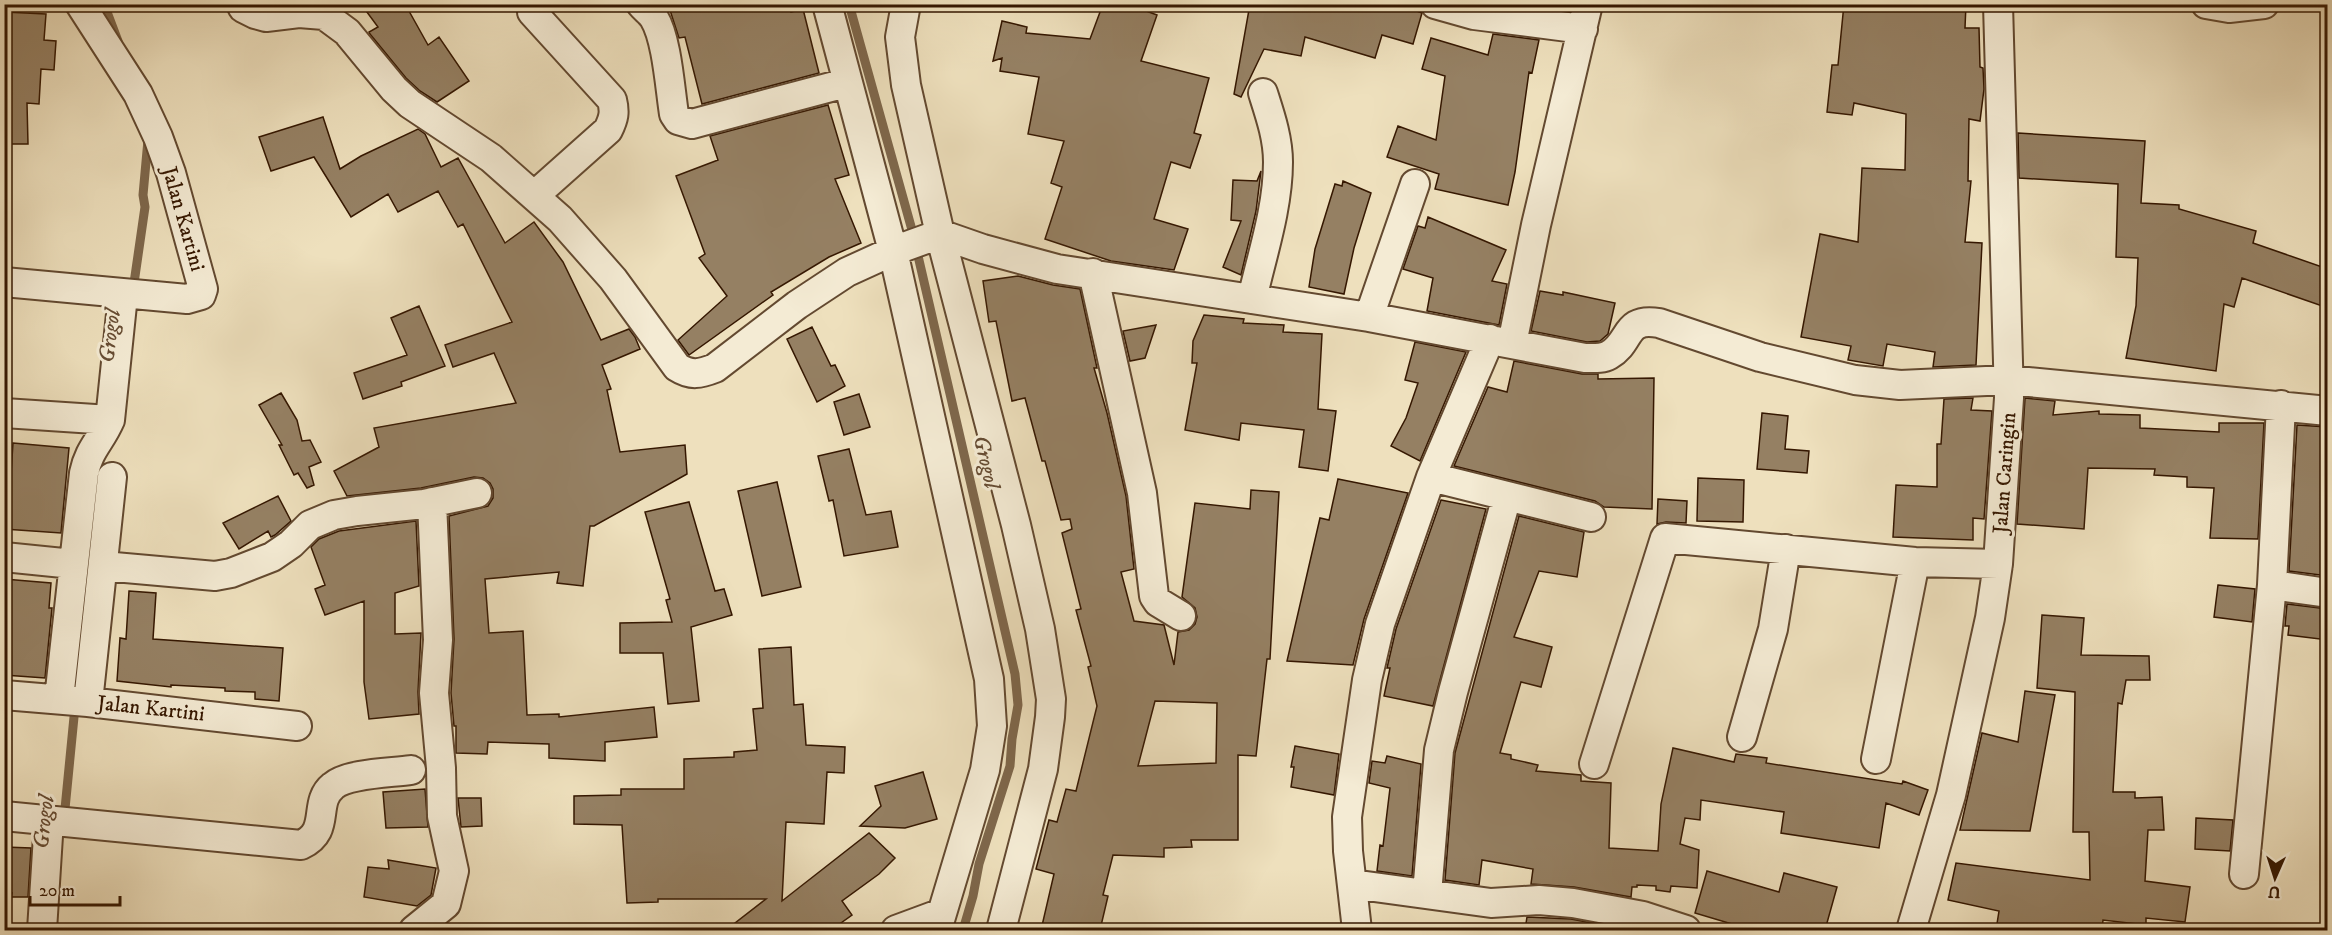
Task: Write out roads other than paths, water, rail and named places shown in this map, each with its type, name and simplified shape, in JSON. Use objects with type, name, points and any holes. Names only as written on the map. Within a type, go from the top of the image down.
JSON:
[{"type":"street","name":"Jalan Kartini","points":[[4,282],[194,299],[201,295],[203,289],[171,173],[158,137],[138,94],[80,4]]},
{"type":"street","points":[[241,4],[243,8],[266,17],[313,13],[324,15],[335,22],[347,32],[394,89],[410,104],[491,158],[535,195],[613,279],[663,350],[677,367],[688,374],[702,374],[716,368],[822,288],[848,272],[896,250],[938,235],[1057,269],[1369,317],[1585,358],[1605,357],[1611,354],[1633,327],[1639,322],[1648,321],[1659,322],[1760,357],[1855,380],[1900,385],[2008,380],[2328,411]]},
{"type":"street","points":[[641,4],[653,17],[663,43],[674,114],[678,120],[692,124],[846,83]]},
{"type":"street","points":[[827,4],[846,83],[896,250],[942,472],[983,648],[991,704],[992,726],[985,770],[939,922],[896,930]]},
{"type":"street","points":[[1357,930],[1348,850],[1347,817],[1366,681],[1380,624],[1431,477],[1501,342],[1536,225],[1585,17],[1474,15],[1436,4]]},
{"type":"street","name":"Jalan Caringin","points":[[1911,930],[1951,795],[1990,618],[1998,564],[2009,398],[1998,4]]},
{"type":"street","points":[[2206,4],[2229,8],[2264,4]]},
{"type":"street","points":[[903,7],[900,37],[906,85],[938,235],[1016,525],[1040,629],[1051,699],[1042,769],[1001,930]]},
{"type":"street","points":[[532,12],[612,100],[615,109],[615,118],[608,130],[535,195]]},
{"type":"street","points":[[1252,299],[1276,194],[1278,160],[1274,129],[1263,93]]},
{"type":"street","points":[[1369,317],[1415,184]]},
{"type":"street","points":[[1093,273],[1142,493],[1154,597],[1158,602],[1182,616]]},
{"type":"street","points":[[59,699],[86,461],[110,420],[130,295]]},
{"type":"street","points":[[2244,874],[2272,585],[2282,405]]},
{"type":"street","points":[[4,412],[110,420]]},
{"type":"street","points":[[88,702],[112,477]]},
{"type":"street","points":[[1431,477],[1591,517]]},
{"type":"street","points":[[103,566],[215,576],[231,573],[284,550],[301,532],[320,520],[357,511],[432,502],[477,493]]},
{"type":"street","points":[[1427,894],[1439,750],[1458,671],[1507,496]]},
{"type":"street","points":[[414,930],[446,904],[454,871],[442,816],[441,768],[434,693],[438,640],[432,502]]},
{"type":"street","points":[[1594,764],[1665,538],[1915,561],[1998,564]]},
{"type":"street","points":[[1742,737],[1773,629],[1786,549]]},
{"type":"street","points":[[4,557],[73,564]]},
{"type":"street","points":[[1876,759],[1915,561]]},
{"type":"street","points":[[2272,585],[2328,593]]},
{"type":"street","name":"Jalan Kartini","points":[[4,695],[88,702],[297,726]]},
{"type":"street","points":[[4,816],[301,845],[312,840],[320,828],[324,798],[332,786],[345,779],[411,770]]},
{"type":"street","points":[[42,930],[60,821]]},
{"type":"street","points":[[1352,884],[1491,903],[1539,900],[1573,903],[1643,916],[1686,930]]},
{"type":"waterway","name":"Grogol","points":[[104,4],[118,41]]},
{"type":"waterway","name":"Grogol","points":[[849,4],[912,230],[1015,674],[1018,705],[1010,766],[979,864],[963,930]]},
{"type":"waterway","name":"Grogol","points":[[133,290],[145,207],[143,195],[148,140]]},
{"type":"waterway","name":"Grogol","points":[[64,819],[74,717]]}]
